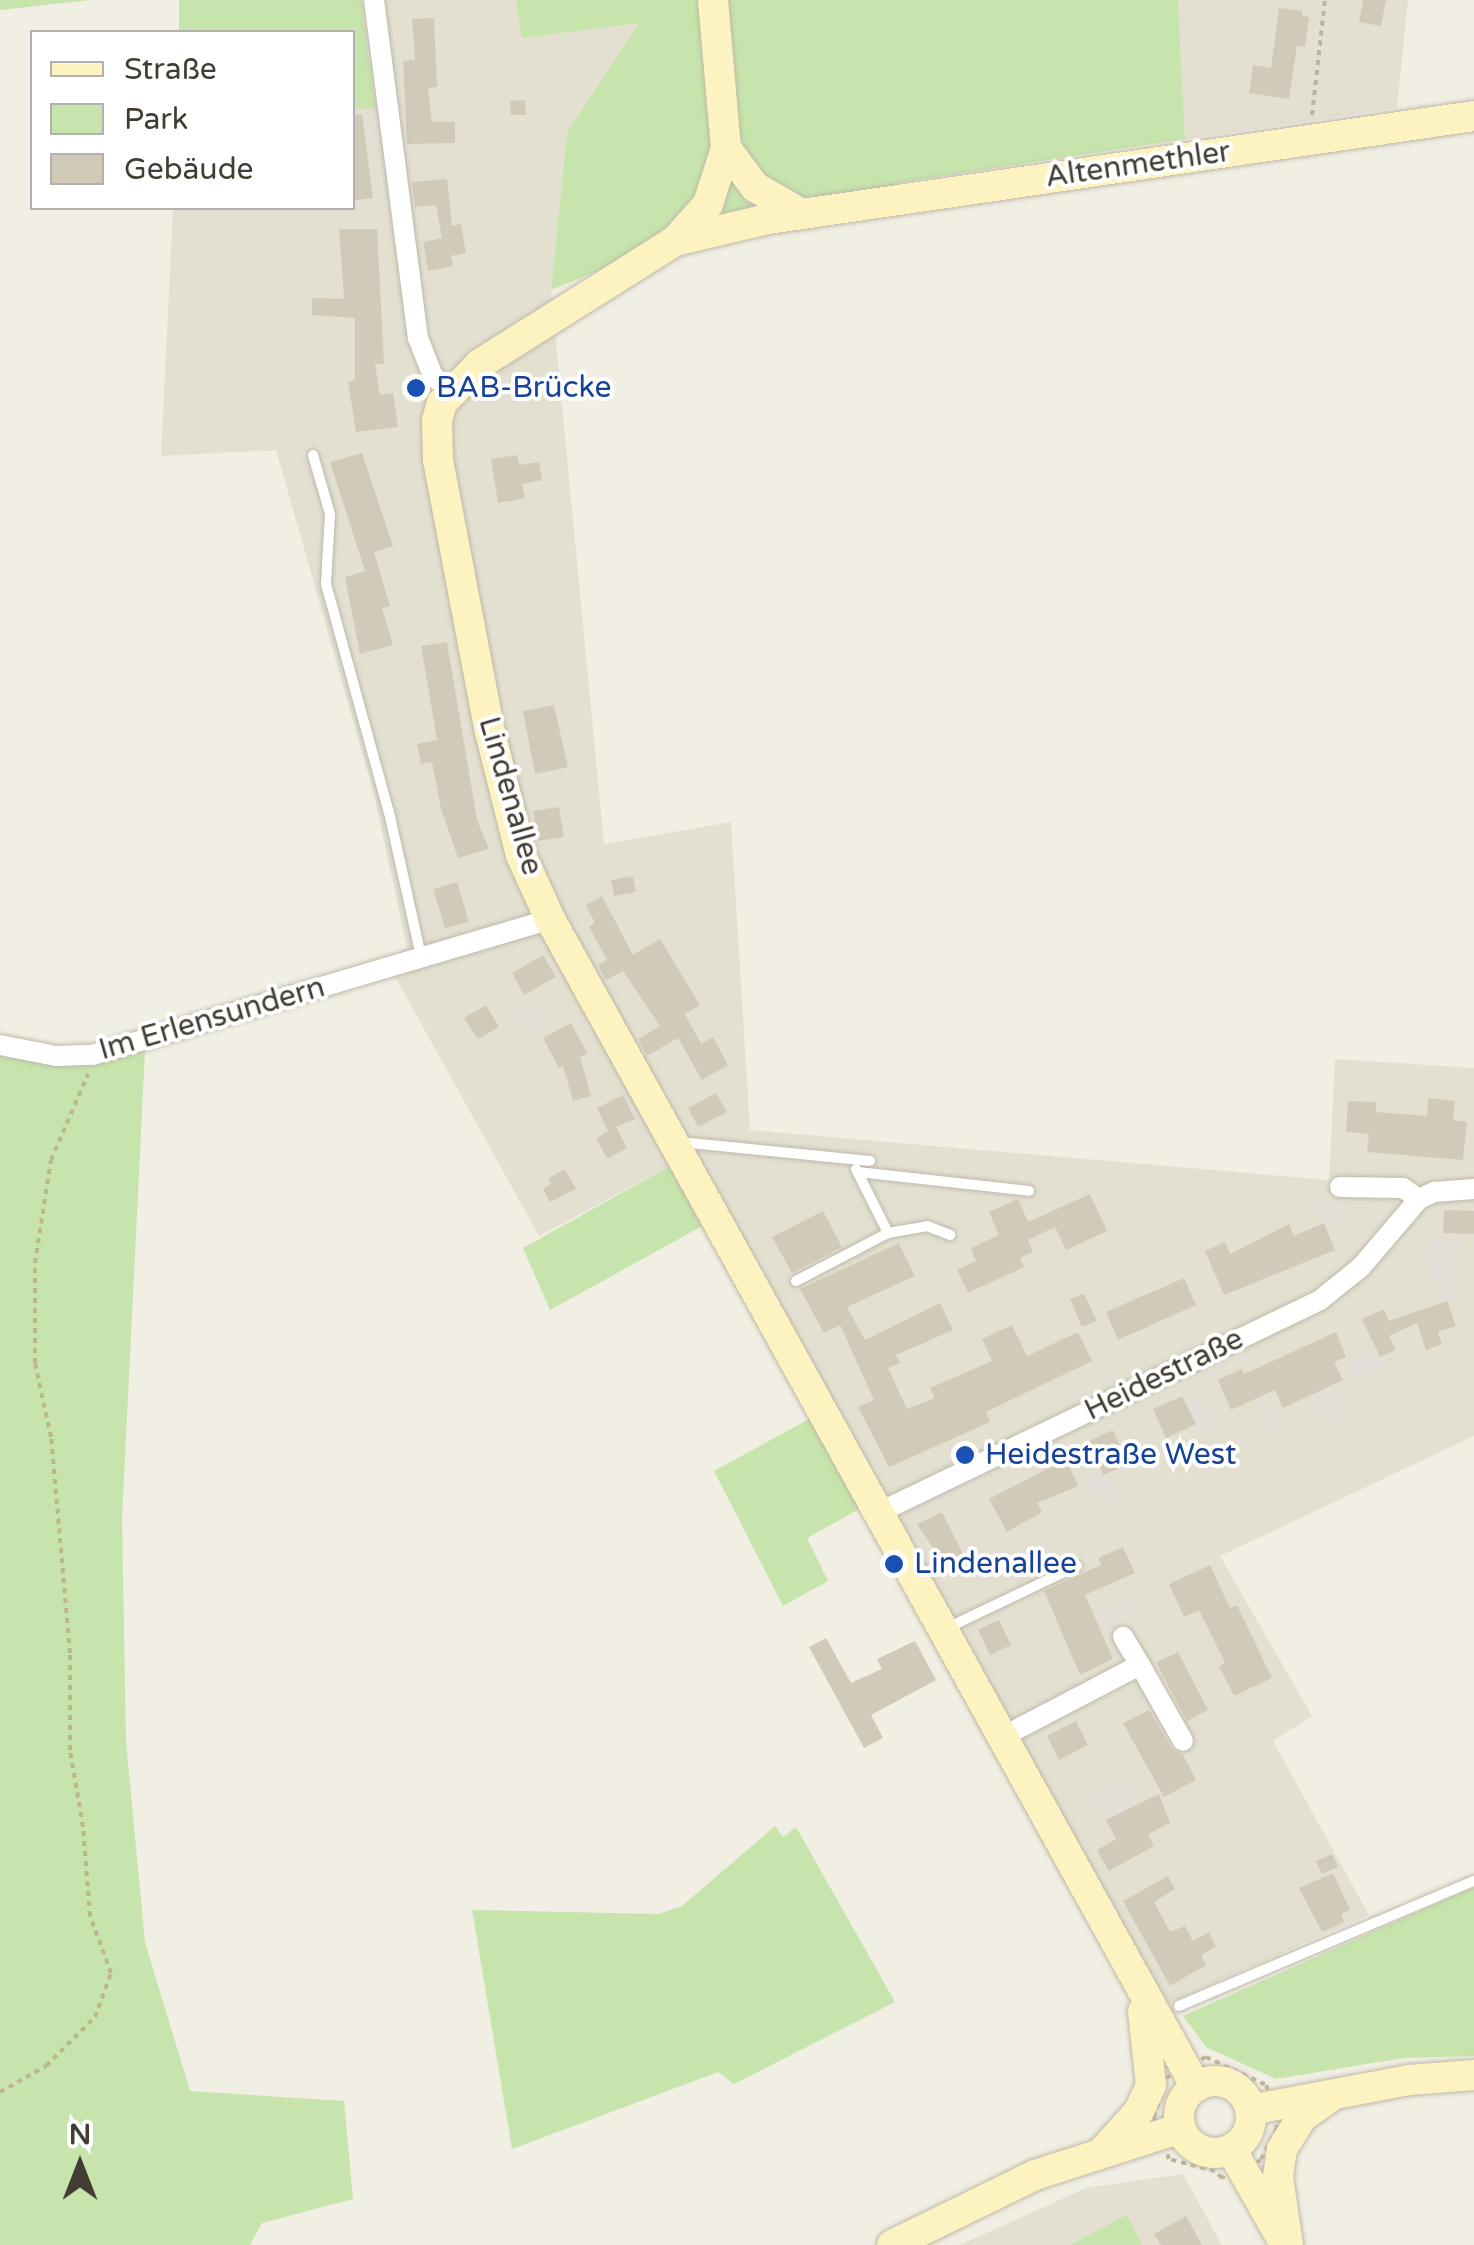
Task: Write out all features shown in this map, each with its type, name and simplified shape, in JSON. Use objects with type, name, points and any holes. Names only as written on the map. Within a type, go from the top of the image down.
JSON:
[{"type":"main road","points":[[450,391],[480,364],[675,241],[708,204],[726,148],[713,0]]},
{"type":"main road","name":"Altenmethler","points":[[675,241],[802,214],[1474,116]]},
{"type":"main road","points":[[726,148],[755,186],[802,214]]},
{"type":"main road","name":"Lindenallee","points":[[450,391],[437,420],[438,460],[498,769],[522,854],[550,918],[1190,2077]]},
{"type":"main road","name":"Lindenallee","points":[[1103,2151],[1130,2124],[1151,2084],[1140,1992]]},
{"type":"main road","points":[[1169,2132],[1190,2077],[1229,2084],[1262,2107],[1474,2075]]},
{"type":"main road","points":[[1287,2245],[1278,2177],[1282,2148],[1302,2116],[1336,2094]]},
{"type":"main road","points":[[1237,2159],[1262,2107]]},
{"type":"main road","points":[[892,2245],[1035,2175],[1169,2132],[1207,2152],[1237,2159],[1287,2245]]},
{"type":"street","points":[[374,0],[418,338],[433,376],[450,391]]},
{"type":"street","name":"Im Erlensundern","points":[[0,1045],[56,1056],[92,1055],[550,918]]},
{"type":"street","points":[[1340,1187],[1404,1188],[1419,1199],[1434,1192],[1474,1188]]},
{"type":"street","name":"Heidestraße","points":[[880,1512],[1320,1300],[1361,1268],[1419,1199]]},
{"type":"street","points":[[1124,1637],[1182,1740]]},
{"type":"street","points":[[1004,1736],[1140,1665]]},
{"type":"lane","points":[[313,455],[330,514],[326,584],[389,812],[421,957]]},
{"type":"lane","points":[[674,1142],[870,1161]]},
{"type":"lane","points":[[851,1159],[888,1233]]},
{"type":"lane","points":[[858,1172],[1030,1190]]},
{"type":"lane","points":[[796,1281],[888,1233],[928,1226],[950,1235]]},
{"type":"lane","points":[[945,1629],[1077,1566]]},
{"type":"lane","points":[[1178,2006],[1474,1880]]},
{"type":"path","points":[[1310,140],[1325,0]]},
{"type":"path","points":[[0,2092],[46,2066],[95,2017],[111,1973],[90,1916],[83,1827],[70,1750],[70,1653],[51,1436],[34,1364],[34,1262],[51,1160],[90,1070],[92,1055]]},
{"type":"path","points":[[1206,2057],[1266,2085],[1262,2107],[1276,2128],[1261,2160],[1237,2159],[1222,2178],[1215,2171],[1169,2158],[1169,2132],[1155,2109],[1166,2078],[1190,2077],[1206,2057]]},
{"type":"shaded area","points":[[361,0],[516,0],[523,38],[640,22],[567,133],[551,290],[604,844],[731,822],[750,1130],[1329,1180],[1335,1059],[1474,1068],[1474,1436],[1220,1556],[1312,1716],[1273,1741],[1369,1915],[1169,2003],[670,1166],[539,1236],[393,973],[387,960],[407,948],[374,794],[276,450],[161,456],[173,210],[355,210],[355,110],[376,107]]},
{"type":"shaded area","points":[[1178,0],[1408,0],[1397,108],[1185,139]]},
{"type":"shaded area","points":[[532,1007],[540,1010],[540,1026],[532,1029],[524,1026],[521,1018],[524,1010]]},
{"type":"shaded area","points":[[1334,1198],[1342,1218],[1324,1225],[1316,1205]]},
{"type":"shaded area","points":[[1432,1241],[1466,1241],[1466,1252],[1460,1252],[1462,1281],[1454,1284],[1458,1297],[1441,1303],[1427,1258],[1431,1257]]},
{"type":"shaded area","points":[[1376,1350],[1384,1366],[1356,1379],[1348,1363]]},
{"type":"shaded area","points":[[1332,1384],[1344,1411],[1325,1420],[1313,1394]]},
{"type":"shaded area","points":[[1201,1399],[1215,1431],[1201,1437],[1187,1405]]},
{"type":"shaded area","points":[[1263,1400],[1267,1410],[1276,1406],[1284,1424],[1268,1431],[1255,1403]]},
{"type":"shaded area","points":[[1101,1470],[1122,1502],[1111,1508],[1102,1492],[1091,1498],[1081,1478]]},
{"type":"shaded area","points":[[1137,1592],[1146,1608],[1107,1628],[1098,1612]]},
{"type":"shaded area","points":[[1123,1779],[1137,1805],[1106,1820],[1092,1794]]},
{"type":"shaded area","points":[[1183,2174],[1222,2245],[960,2245],[1086,2188]]},
{"type":"green space","points":[[0,0],[90,0],[0,10]]},
{"type":"green space","points":[[179,0],[361,0],[376,108],[355,110],[355,30],[179,30]]},
{"type":"green space","points":[[516,0],[699,0],[714,119],[711,159],[700,188],[678,219],[607,267],[551,290],[567,133],[639,23],[522,38]]},
{"type":"green space","points":[[725,0],[1178,0],[1185,139],[897,183],[898,192],[829,200],[796,197],[767,182],[748,160],[739,132]]},
{"type":"green space","points":[[731,175],[769,210],[704,226]]},
{"type":"green space","points":[[0,1051],[94,1062],[145,1051],[122,1519],[126,1741],[145,1942],[190,2091],[344,2101],[353,2199],[262,2223],[250,2245],[0,2245]]},
{"type":"green space","points":[[670,1166],[704,1225],[550,1310],[523,1248]]},
{"type":"green space","points":[[811,1418],[861,1508],[807,1538],[828,1581],[783,1606],[714,1471]]},
{"type":"green space","points":[[775,1826],[783,1837],[796,1827],[895,2002],[734,2084],[718,2072],[512,2149],[472,1910],[658,1914],[682,1906]]},
{"type":"green space","points":[[1474,1887],[1474,2056],[1403,2058],[1276,2079],[1206,2047],[1183,2016]]},
{"type":"green space","points":[[1127,2215],[1142,2245],[1070,2245]]},
{"type":"building","points":[[1363,0],[1386,0],[1381,26],[1359,22]]},
{"type":"building","points":[[1279,8],[1302,11],[1302,16],[1309,17],[1305,47],[1297,46],[1289,99],[1249,93],[1253,65],[1271,68]]},
{"type":"building","points":[[434,18],[437,87],[428,88],[432,122],[455,122],[455,143],[407,144],[403,61],[415,60],[412,19]]},
{"type":"building","points":[[525,100],[526,115],[511,115],[510,101]]},
{"type":"building","points":[[362,114],[373,198],[355,201],[355,115]]},
{"type":"building","points":[[447,179],[452,226],[461,224],[466,253],[451,256],[453,266],[428,271],[423,242],[442,238],[436,205],[415,207],[412,182]]},
{"type":"building","points":[[339,229],[377,229],[384,364],[375,364],[380,395],[393,393],[398,427],[356,432],[348,382],[355,380],[355,318],[312,315],[312,298],[344,299]]},
{"type":"building","points":[[362,453],[393,546],[374,552],[390,606],[382,608],[393,645],[360,654],[345,577],[365,571],[330,462]]},
{"type":"building","points":[[517,455],[519,465],[539,462],[542,480],[522,484],[525,498],[498,503],[491,459]]},
{"type":"building","points":[[447,642],[477,820],[489,849],[458,858],[441,809],[432,762],[421,764],[417,744],[437,740],[421,646]]},
{"type":"building","points":[[554,705],[568,767],[535,774],[523,711]]},
{"type":"building","points":[[559,807],[564,837],[538,841],[533,811]]},
{"type":"building","points":[[633,876],[636,892],[614,896],[611,880]]},
{"type":"building","points":[[457,882],[469,922],[445,928],[433,889]]},
{"type":"building","points":[[602,896],[633,955],[660,939],[700,1005],[685,1014],[701,1044],[713,1037],[728,1065],[702,1080],[678,1038],[647,1056],[638,1039],[660,1026],[623,971],[606,980],[598,965],[607,960],[589,927],[595,923],[586,905]]},
{"type":"building","points":[[543,955],[556,977],[524,995],[512,973]]},
{"type":"building","points":[[486,1005],[499,1027],[478,1039],[464,1018]]},
{"type":"building","points":[[571,1023],[587,1053],[580,1057],[591,1096],[573,1101],[563,1066],[559,1068],[543,1038]]},
{"type":"building","points":[[716,1093],[727,1112],[698,1127],[688,1108]]},
{"type":"building","points":[[623,1095],[635,1119],[616,1127],[627,1148],[607,1159],[596,1138],[612,1129],[608,1131],[597,1108]]},
{"type":"building","points":[[1428,1098],[1455,1101],[1453,1120],[1467,1122],[1463,1160],[1367,1152],[1369,1134],[1346,1132],[1348,1101],[1376,1102],[1376,1112],[1427,1116]]},
{"type":"building","points":[[565,1169],[576,1189],[550,1202],[543,1189],[551,1184],[548,1178]]},
{"type":"building","points":[[1090,1194],[1107,1231],[1066,1250],[1055,1227],[1028,1240],[1033,1252],[1020,1258],[1024,1267],[968,1293],[957,1270],[976,1261],[971,1248],[999,1235],[989,1212],[1018,1199],[1028,1222]]},
{"type":"building","points":[[1444,1210],[1474,1211],[1474,1234],[1443,1233]]},
{"type":"building","points":[[823,1211],[842,1247],[792,1273],[772,1237]]},
{"type":"building","points":[[1324,1223],[1335,1250],[1224,1295],[1205,1251],[1225,1242],[1230,1254],[1289,1224],[1294,1236]]},
{"type":"building","points":[[899,1243],[915,1276],[847,1307],[865,1340],[940,1303],[953,1330],[896,1355],[900,1363],[888,1368],[907,1409],[935,1398],[930,1388],[992,1361],[982,1339],[1012,1325],[1027,1356],[1078,1332],[1092,1361],[986,1412],[990,1422],[889,1467],[858,1407],[874,1400],[840,1325],[824,1333],[800,1289]]},
{"type":"building","points":[[1184,1278],[1196,1305],[1118,1340],[1106,1312]]},
{"type":"building","points":[[1084,1294],[1097,1321],[1082,1327],[1070,1299]]},
{"type":"building","points":[[1447,1301],[1456,1326],[1438,1332],[1442,1344],[1426,1350],[1417,1323],[1389,1336],[1396,1350],[1380,1357],[1362,1319],[1384,1309],[1389,1321]]},
{"type":"building","points":[[1336,1332],[1346,1357],[1334,1362],[1343,1380],[1283,1408],[1275,1390],[1231,1410],[1218,1380],[1242,1369],[1244,1374]]},
{"type":"building","points":[[1182,1396],[1196,1424],[1166,1438],[1153,1409]]},
{"type":"building","points":[[1113,1430],[1128,1465],[1103,1475],[1089,1441]]},
{"type":"building","points":[[1066,1459],[1078,1486],[1037,1503],[1042,1512],[1007,1532],[989,1499]]},
{"type":"building","points":[[942,1512],[966,1560],[948,1570],[917,1524]]},
{"type":"building","points":[[1123,1547],[1135,1573],[1085,1595],[1113,1659],[1080,1675],[1044,1591],[1101,1565],[1098,1558]]},
{"type":"building","points":[[1210,1565],[1230,1608],[1237,1605],[1272,1678],[1234,1696],[1219,1666],[1225,1663],[1199,1610],[1184,1617],[1169,1584]]},
{"type":"building","points":[[999,1620],[1011,1645],[990,1655],[978,1630]]},
{"type":"building","points":[[826,1638],[851,1683],[882,1669],[877,1659],[915,1641],[936,1680],[871,1715],[883,1738],[864,1748],[809,1647]]},
{"type":"building","points":[[1178,1652],[1208,1710],[1187,1721],[1156,1662]]},
{"type":"building","points":[[1149,1710],[1172,1749],[1183,1755],[1196,1780],[1164,1797],[1123,1723]]},
{"type":"building","points":[[1076,1721],[1088,1745],[1059,1760],[1047,1736]]},
{"type":"building","points":[[1159,1794],[1170,1823],[1148,1834],[1154,1846],[1109,1871],[1097,1850],[1116,1839],[1106,1820]]},
{"type":"building","points":[[1332,1854],[1338,1867],[1322,1874],[1316,1861]]},
{"type":"building","points":[[1333,1873],[1350,1910],[1341,1914],[1344,1922],[1322,1932],[1299,1888]]},
{"type":"building","points":[[1168,1876],[1175,1889],[1154,1902],[1170,1932],[1185,1926],[1193,1941],[1209,1932],[1216,1947],[1201,1955],[1206,1965],[1170,1986],[1123,1901]]},
{"type":"building","points":[[1186,2216],[1202,2245],[1161,2245],[1154,2234]]},
{"type":"place","name":"BAB-Brücke","points":[[416,388]]},
{"type":"place","name":"Heidestraße West","points":[[965,1455]]},
{"type":"place","name":"Lindenallee","points":[[894,1564]]}]
